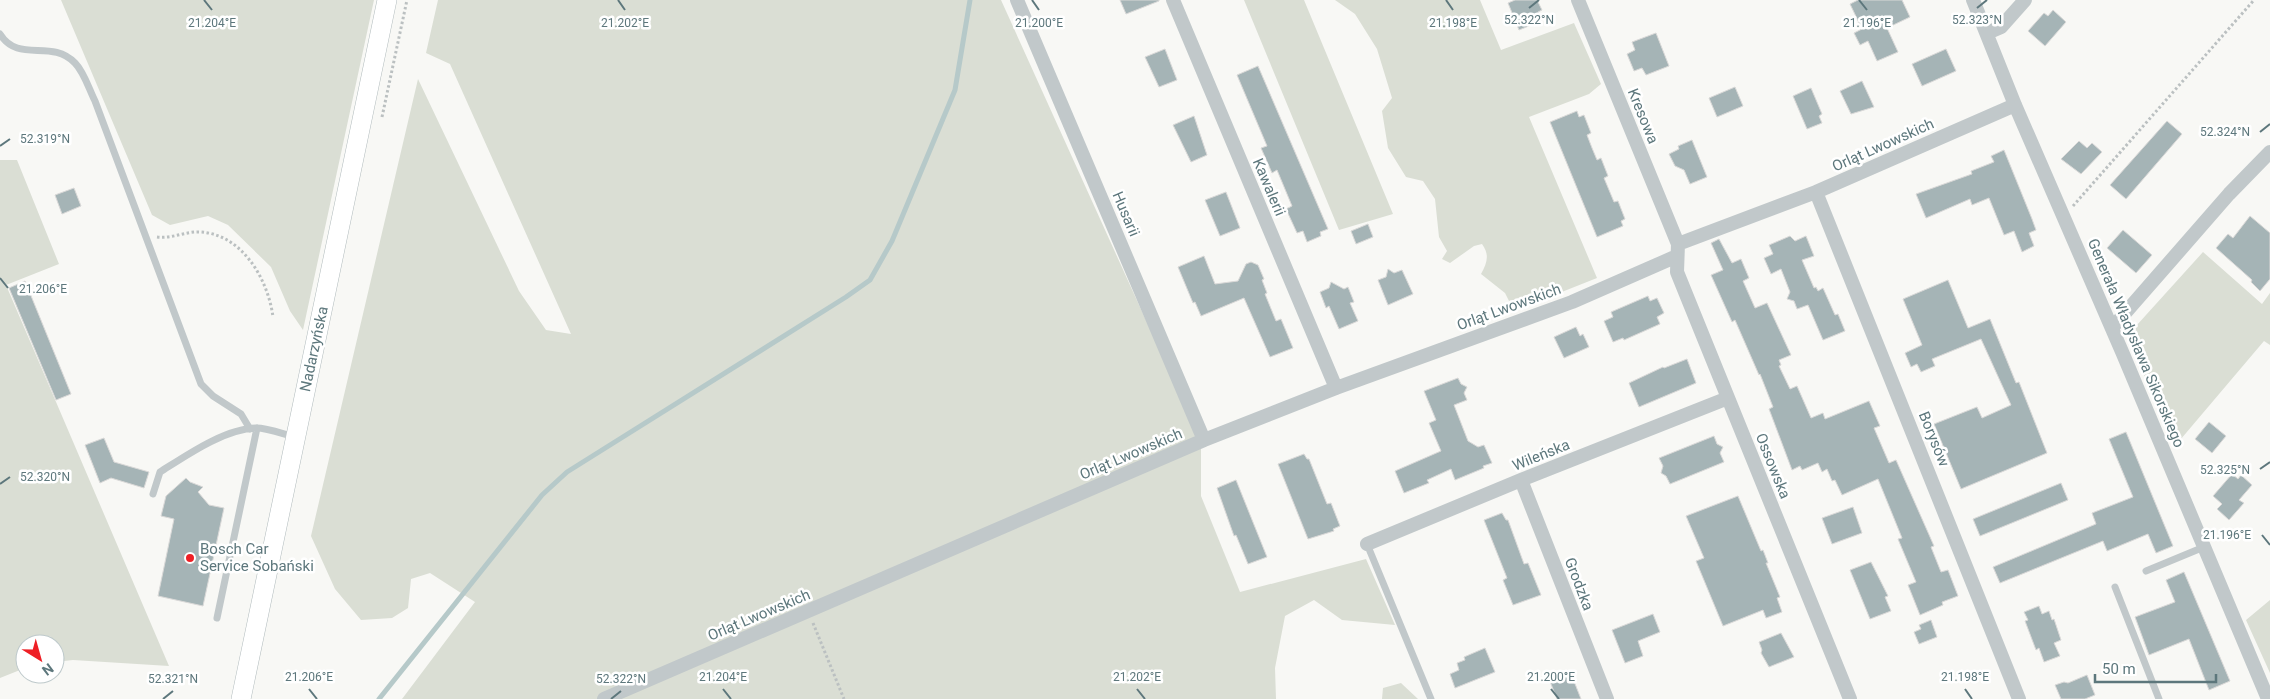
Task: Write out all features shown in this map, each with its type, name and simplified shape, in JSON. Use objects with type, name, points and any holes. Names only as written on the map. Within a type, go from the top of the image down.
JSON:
[{"type":"main road","name":"Nadarzyńska","points":[[241,699],[387,0]]},
{"type":"street","name":"Husarii","points":[[1017,0],[1204,440]]},
{"type":"street","name":"Kawalerii","points":[[1173,0],[1336,388]]},
{"type":"street","name":"Kresowa","points":[[1578,0],[1678,250]]},
{"type":"street","name":"Generała Władysława Sikorskiego","points":[[1973,0],[2015,105],[2112,328],[2268,699]]},
{"type":"street","points":[[1987,33],[2001,27],[2025,0]]},
{"type":"street","name":"Orląt Lwowskich","points":[[604,699],[1204,440],[1336,388],[1572,302],[1678,250],[2015,105]]},
{"type":"street","points":[[2112,328],[2229,194],[2270,152]]},
{"type":"street","name":"Borysów","points":[[1816,192],[2019,699]]},
{"type":"street","name":"Ossowska","points":[[1678,250],[1677,272],[1850,699]]},
{"type":"street","name":"Wileńska","points":[[1367,544],[1521,480],[1728,398]]},
{"type":"street","name":"Grodzka","points":[[1521,480],[1607,699]]},
{"type":"lane","points":[[0,34],[4,40],[15,48],[57,51],[76,64],[95,101],[201,384],[213,396],[241,414],[254,428]]},
{"type":"lane","points":[[153,494],[160,472],[210,442],[254,428],[295,437]]},
{"type":"lane","points":[[217,618],[254,428]]},
{"type":"lane","points":[[1367,544],[1431,699]]},
{"type":"lane","points":[[2146,571],[2204,548]]},
{"type":"lane","points":[[2115,587],[2159,699]]},
{"type":"path","points":[[2064,216],[2254,0]]},
{"type":"path","points":[[145,234],[164,238],[198,232],[213,234],[229,241],[254,266],[266,289],[273,317]]},
{"type":"path","points":[[807,612],[844,699]]},
{"type":"shaded area","points":[[61,0],[374,0],[303,330],[290,311],[271,267],[228,225],[208,216],[170,225],[152,215]]},
{"type":"shaded area","points":[[438,0],[1001,0],[1201,442],[1201,496],[1240,592],[1366,559],[1395,625],[1342,620],[1314,600],[1285,616],[1275,668],[1276,699],[402,699],[475,602],[430,573],[411,579],[408,608],[392,618],[361,620],[335,589],[311,536],[418,79],[519,291],[546,330],[571,334],[450,64],[426,53]]},
{"type":"shaded area","points":[[1244,0],[1304,0],[1393,214],[1339,230]]},
{"type":"shaded area","points":[[1335,0],[1480,0],[1501,50],[1574,23],[1601,84],[1589,94],[1529,117],[1597,278],[1514,311],[1505,293],[1481,274],[1487,259],[1482,244],[1474,246],[1450,263],[1442,259],[1447,251],[1439,237],[1435,199],[1423,181],[1406,177],[1388,148],[1382,111],[1392,98],[1377,49],[1355,14]]},
{"type":"shaded area","points":[[0,160],[17,160],[59,264],[6,285],[169,666],[65,661],[65,634],[15,634],[15,672],[0,678]]},
{"type":"shaded area","points":[[2203,252],[2262,304],[2270,293],[2270,345],[2264,341],[2175,446],[2127,336]]},
{"type":"shaded area","points":[[2270,600],[2270,673],[2246,620]]},
{"type":"shaded area","points":[[1401,683],[1418,699],[1382,699],[1383,688]]},
{"type":"building","points":[[1120,0],[1159,0],[1159,1],[1126,14]]},
{"type":"building","points":[[1515,0],[1537,0],[1542,10],[1538,12],[1541,21],[1519,30],[1508,3]]},
{"type":"building","points":[[1858,0],[1902,0],[1910,17],[1887,28],[1898,52],[1877,61],[1868,41],[1860,45],[1854,33],[1862,29],[1850,4]]},
{"type":"building","points":[[2053,10],[2066,22],[2045,46],[2028,31],[2044,13],[2048,16]]},
{"type":"building","points":[[1656,33],[1669,66],[1646,75],[1642,68],[1634,71],[1627,54],[1635,50],[1632,42]]},
{"type":"building","points":[[1165,49],[1177,80],[1159,87],[1145,57]]},
{"type":"building","points":[[1946,49],[1956,71],[1922,86],[1912,64]]},
{"type":"building","points":[[1258,66],[1328,229],[1320,232],[1321,236],[1307,242],[1303,231],[1297,233],[1286,209],[1292,206],[1277,170],[1272,173],[1261,148],[1267,146],[1237,75]]},
{"type":"building","points":[[1862,81],[1874,107],[1851,114],[1840,91]]},
{"type":"building","points":[[1735,87],[1743,106],[1717,117],[1709,98]]},
{"type":"building","points":[[1811,88],[1822,114],[1819,116],[1822,123],[1807,129],[1793,96]]},
{"type":"building","points":[[1577,111],[1579,117],[1584,115],[1591,133],[1587,135],[1592,148],[1597,160],[1601,158],[1608,176],[1604,178],[1614,202],[1618,201],[1625,219],[1621,221],[1623,226],[1597,237],[1550,122]]},
{"type":"building","points":[[1194,116],[1207,155],[1191,162],[1173,125]]},
{"type":"building","points":[[2167,121],[2182,134],[2126,199],[2110,185]]},
{"type":"building","points":[[1692,140],[1707,177],[1690,184],[1684,170],[1675,166],[1669,154],[1679,149],[1678,146]]},
{"type":"building","points":[[2079,141],[2087,148],[2092,143],[2102,152],[2081,174],[2061,159]]},
{"type":"building","points":[[2004,150],[2036,230],[2029,233],[2034,246],[2022,252],[2014,231],[2004,235],[1989,198],[1972,205],[1970,199],[1926,218],[1916,194],[1972,174],[1971,171],[1994,162],[1991,156]]},
{"type":"building","points":[[74,188],[81,206],[62,214],[55,195]]},
{"type":"building","points":[[1226,192],[1240,228],[1220,236],[1205,200]]},
{"type":"building","points":[[2250,216],[2270,233],[2270,279],[2260,291],[2251,282],[2252,280],[2216,248],[2228,234],[2233,238]]},
{"type":"building","points":[[1368,224],[1373,237],[1356,244],[1351,231]]},
{"type":"building","points":[[2123,230],[2152,255],[2136,273],[2107,248]]},
{"type":"building","points":[[1790,236],[1795,241],[1806,236],[1814,256],[1802,260],[1814,288],[1816,287],[1818,291],[1823,288],[1835,315],[1838,314],[1845,331],[1823,340],[1808,305],[1797,309],[1794,301],[1787,299],[1790,292],[1781,269],[1771,274],[1764,258],[1773,254],[1769,245]]},
{"type":"building","points":[[1719,239],[1732,263],[1741,259],[1749,278],[1743,281],[1755,308],[1767,303],[1791,355],[1779,360],[1781,365],[1779,366],[1790,389],[1797,386],[1811,418],[1823,413],[1825,419],[1869,401],[1880,426],[1874,428],[1889,463],[1896,460],[1934,546],[1931,547],[1941,572],[1948,570],[1958,596],[1942,602],[1943,605],[1920,615],[1908,585],[1916,582],[1898,539],[1902,538],[1878,479],[1842,495],[1835,480],[1832,481],[1827,469],[1822,472],[1818,463],[1802,470],[1800,466],[1792,470],[1769,409],[1773,407],[1760,374],[1735,320],[1732,322],[1711,275],[1723,270],[1711,243]]},
{"type":"building","points":[[1204,256],[1215,284],[1238,281],[1246,264],[1251,262],[1258,265],[1264,279],[1262,280],[1267,293],[1265,294],[1276,321],[1281,319],[1293,348],[1270,357],[1244,298],[1201,316],[1195,302],[1193,303],[1178,267]]},
{"type":"building","points":[[1388,269],[1394,273],[1402,270],[1413,294],[1388,305],[1378,280],[1386,277]]},
{"type":"building","points":[[1948,280],[1968,328],[1990,319],[2016,383],[2019,382],[2047,453],[1961,489],[1934,424],[1977,407],[1982,418],[2011,405],[1981,339],[1932,359],[1935,366],[1921,372],[1917,364],[1911,367],[1905,353],[1922,345],[1903,299]]},
{"type":"building","points":[[25,281],[71,394],[56,400],[9,288]]},
{"type":"building","points":[[1331,282],[1344,289],[1348,287],[1354,302],[1350,303],[1358,321],[1339,329],[1329,306],[1326,308],[1320,292],[1329,288]]},
{"type":"building","points":[[1648,296],[1650,301],[1657,298],[1664,313],[1657,317],[1660,324],[1624,340],[1623,338],[1613,342],[1604,321],[1613,317],[1611,312]]},
{"type":"building","points":[[1576,327],[1580,336],[1583,334],[1589,347],[1564,358],[1554,337]]},
{"type":"building","points":[[1687,359],[1696,383],[1639,407],[1629,383],[1663,367]]},
{"type":"building","points":[[1458,378],[1461,384],[1467,387],[1464,393],[1467,400],[1454,405],[1468,441],[1478,447],[1484,445],[1492,463],[1455,480],[1451,469],[1427,480],[1429,483],[1404,493],[1395,471],[1441,451],[1429,423],[1436,420],[1424,391]]},
{"type":"building","points":[[2209,422],[2226,436],[2212,453],[2195,439]]},
{"type":"building","points":[[2126,432],[2173,546],[2156,553],[2148,534],[2107,551],[2103,541],[2000,583],[1993,567],[2096,524],[2092,513],[2133,497],[2109,439]]},
{"type":"building","points":[[1714,436],[1717,444],[1723,447],[1720,453],[1724,462],[1670,484],[1666,476],[1661,473],[1663,466],[1659,458]]},
{"type":"building","points":[[104,438],[114,462],[149,472],[144,488],[111,478],[100,483],[85,445]]},
{"type":"building","points":[[1304,454],[1309,459],[1327,504],[1331,503],[1340,526],[1333,529],[1334,531],[1308,539],[1278,464]]},
{"type":"building","points":[[2232,474],[2238,479],[2241,475],[2252,485],[2239,500],[2244,503],[2229,520],[2217,509],[2222,504],[2213,496]]},
{"type":"building","name":"Bosch Car Service Sobański","points":[[186,478],[190,482],[203,487],[198,492],[209,505],[224,508],[203,606],[158,596],[174,519],[161,516],[166,496]]},
{"type":"building","points":[[1236,480],[1267,557],[1248,564],[1236,535],[1234,536],[1217,488]]},
{"type":"building","points":[[2061,483],[2068,500],[1980,536],[1973,519]]},
{"type":"building","points":[[1738,496],[1768,563],[1766,563],[1780,597],[1777,598],[1782,612],[1766,618],[1763,610],[1723,626],[1696,561],[1704,558],[1686,516]]},
{"type":"building","points":[[1853,507],[1862,533],[1832,544],[1822,518]]},
{"type":"building","points":[[1502,513],[1506,520],[1508,520],[1524,564],[1528,563],[1541,595],[1513,605],[1503,580],[1507,578],[1484,520]]},
{"type":"building","points":[[1871,562],[1888,596],[1885,597],[1891,611],[1870,619],[1850,570]]},
{"type":"building","points":[[2184,572],[2230,681],[2209,690],[2189,639],[2149,655],[2135,617],[2175,602],[2166,580]]},
{"type":"building","points":[[2039,606],[2042,614],[2049,611],[2052,620],[2054,619],[2061,640],[2054,643],[2060,656],[2044,662],[2039,648],[2036,650],[2025,621],[2028,620],[2024,612]]},
{"type":"building","points":[[1653,614],[1660,632],[1638,641],[1643,656],[1625,663],[1612,630]]},
{"type":"building","points":[[1931,620],[1937,637],[1919,644],[1914,632],[1921,629],[1919,625]]},
{"type":"building","points":[[1781,633],[1794,657],[1769,667],[1761,653],[1762,650],[1759,642]]},
{"type":"building","points":[[1485,648],[1495,672],[1455,688],[1450,674],[1459,670],[1457,663],[1465,660],[1464,657]]},
{"type":"building","points":[[1570,671],[1581,699],[1557,699],[1549,679]]},
{"type":"building","points":[[2087,675],[2095,695],[2085,699],[2061,699],[2055,685],[2064,682],[2068,683]]},
{"type":"waterway","points":[[379,699],[542,495],[567,472],[846,297],[870,280],[892,241],[955,90],[970,0]]},
{"type":"place","name":"Bosch Car Service Sobański","points":[[190,558]]}]
